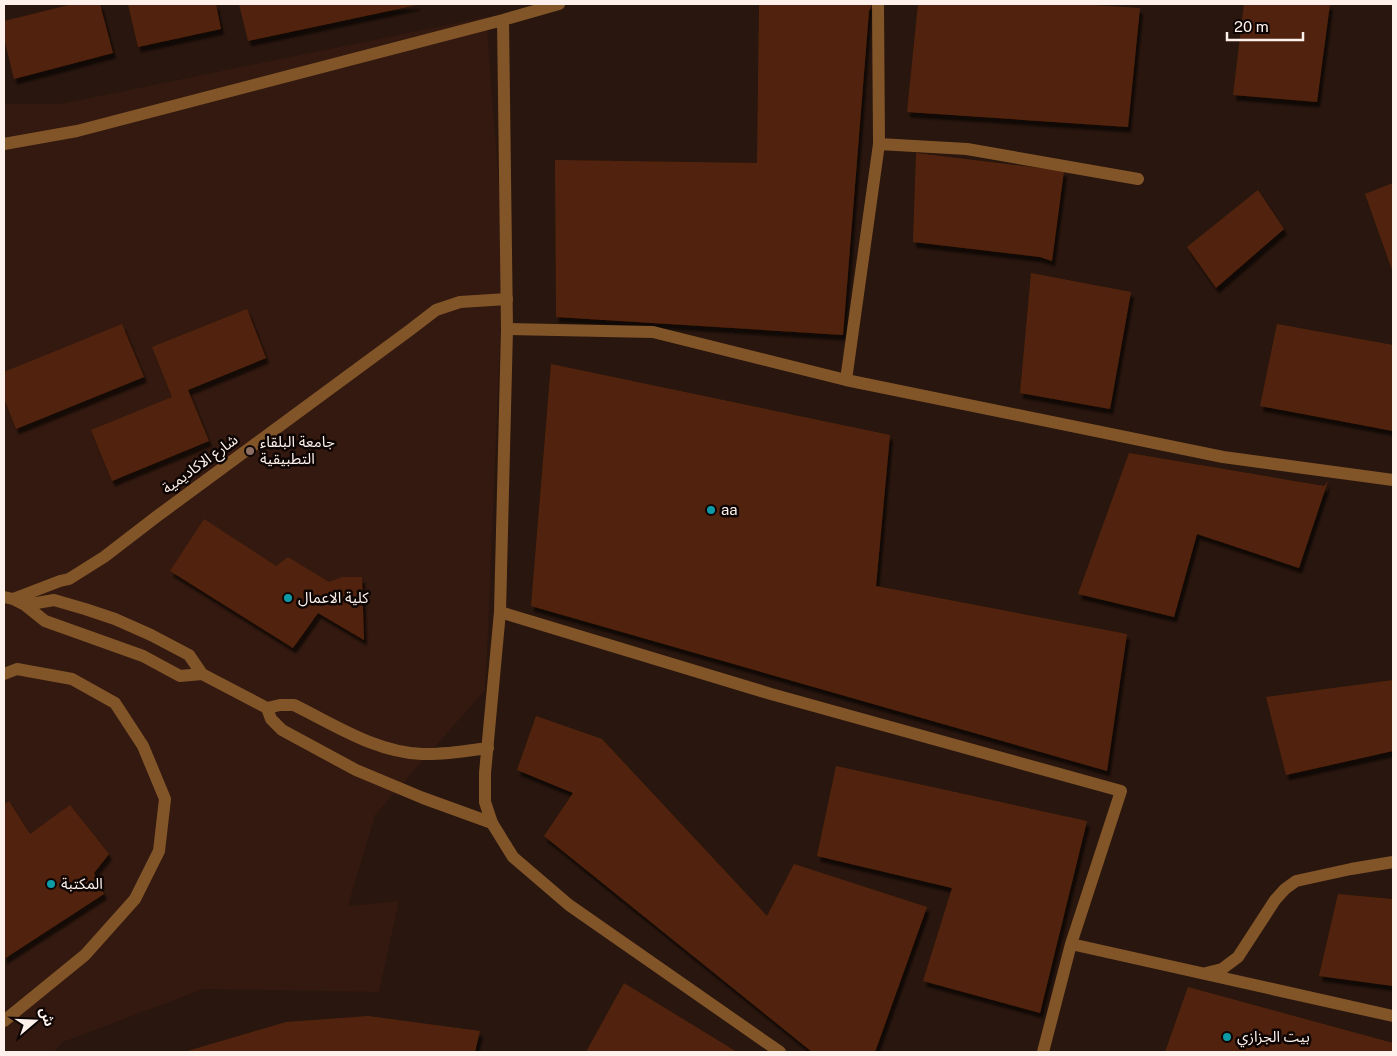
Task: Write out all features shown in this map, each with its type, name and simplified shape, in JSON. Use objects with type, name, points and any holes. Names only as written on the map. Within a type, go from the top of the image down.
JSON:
[{"type":"street","points":[[4,144],[77,131],[559,4]]},
{"type":"street","points":[[846,380],[879,144],[878,4]]},
{"type":"street","points":[[504,20],[507,329],[500,612],[485,773],[485,802],[492,823],[513,857],[569,905],[780,1052]]},
{"type":"street","points":[[879,144],[967,149],[1138,179]]},
{"type":"street","name":"شارع الاكاديمية","points":[[14,601],[69,579],[104,557],[436,310],[460,302],[507,299]]},
{"type":"street","points":[[507,329],[654,332],[846,380],[1223,458],[1393,480]]},
{"type":"street","points":[[14,601],[54,600],[115,619],[151,635],[189,655],[202,674],[267,708],[272,719],[282,730],[356,770],[423,798],[492,823]]},
{"type":"street","points":[[14,601],[46,621],[144,656],[180,676],[202,674]]},
{"type":"street","points":[[500,612],[770,694],[1121,791],[1071,944],[1043,1052]]},
{"type":"street","points":[[4,674],[17,670],[72,679],[115,703],[143,746],[165,799],[159,851],[135,899],[85,955],[4,1021]]},
{"type":"street","points":[[267,708],[280,705],[294,705],[375,746],[406,753],[436,754],[488,748]]},
{"type":"street","points":[[1201,974],[1222,969],[1238,957],[1275,900],[1296,881],[1393,862]]},
{"type":"street","points":[[1071,944],[1393,1016]]},
{"type":"shaded area","name":"جامعة البلقاء التطبيقية","points":[[486,17],[504,250],[485,690],[375,815],[348,906],[399,901],[379,992],[203,989],[63,1042],[53,1052],[4,1052],[4,104],[60,104]]},
{"type":"building","points":[[73,4],[100,4],[113,53],[14,79],[4,38],[4,21]]},
{"type":"building","points":[[128,4],[216,4],[221,29],[138,47]]},
{"type":"building","points":[[239,4],[417,4],[417,5],[248,41]]},
{"type":"building","points":[[759,4],[872,4],[869,11],[843,335],[556,317],[555,160],[757,163]]},
{"type":"building","points":[[918,4],[1077,4],[1140,8],[1128,127],[907,112]]},
{"type":"building","points":[[1244,4],[1330,4],[1317,102],[1233,95]]},
{"type":"building","points":[[916,153],[1064,171],[1052,261],[1040,257],[913,242]]},
{"type":"building","points":[[1393,183],[1393,270],[1392,270],[1365,194]]},
{"type":"building","points":[[1258,190],[1284,229],[1216,288],[1187,247]]},
{"type":"building","points":[[1031,273],[1131,292],[1110,409],[1020,393]]},
{"type":"building","points":[[247,309],[266,358],[188,390],[209,441],[112,481],[91,430],[172,397],[152,347]]},
{"type":"building","points":[[122,324],[144,377],[16,429],[4,398],[4,372]]},
{"type":"building","points":[[1277,324],[1393,345],[1393,431],[1260,406]]},
{"type":"building","name":"aa","points":[[551,364],[890,435],[876,586],[1127,634],[1107,771],[531,606]]},
{"type":"building","points":[[1129,453],[1324,486],[1328,481],[1299,568],[1197,534],[1174,617],[1078,594]]},
{"type":"building","name":"كلية الاعمال","points":[[204,519],[276,566],[288,557],[329,582],[342,577],[362,577],[364,640],[318,613],[293,648],[170,571]]},
{"type":"building","points":[[1393,680],[1393,751],[1286,775],[1266,697]]},
{"type":"building","points":[[536,716],[602,739],[767,916],[794,864],[927,907],[875,1052],[812,1052],[544,836],[573,793],[517,770]]},
{"type":"building","points":[[836,766],[1087,821],[1040,1013],[923,981],[952,888],[817,856]]},
{"type":"building","name":"المكتبة","points":[[9,801],[30,834],[70,805],[109,854],[94,873],[104,894],[4,959],[4,804]]},
{"type":"building","points":[[1338,894],[1393,899],[1393,986],[1319,976]]},
{"type":"building","points":[[624,983],[737,1052],[586,1052]]},
{"type":"building","points":[[1188,987],[1393,1043],[1393,1052],[1165,1052]]},
{"type":"building","points":[[368,1016],[480,1031],[475,1052],[184,1052],[286,1022]]},
{"type":"place","name":"جامعة البلقاء التطبيقية","points":[[250,451]]},
{"type":"place","name":"aa","points":[[711,510]]},
{"type":"place","name":"كلية الاعمال","points":[[288,598]]},
{"type":"place","name":"المكتبة","points":[[51,884]]},
{"type":"place","name":"بيت الجزازي","points":[[1227,1037]]}]
